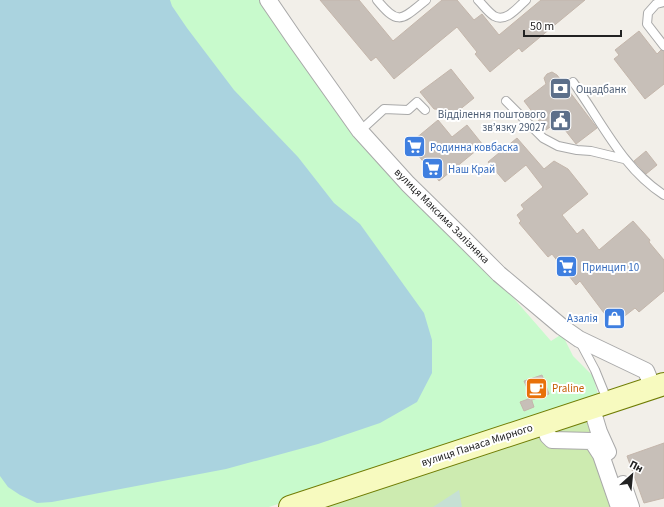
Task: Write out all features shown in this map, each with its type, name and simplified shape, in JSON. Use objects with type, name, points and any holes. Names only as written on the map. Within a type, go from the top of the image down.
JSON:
[{"type":"main road","name":"вулиця Панаса Мирного","points":[[290,507],[658,386]]},
{"type":"street","name":"вулиця Максима Залізняка","points":[[268,0],[360,131],[408,184],[499,274],[562,327],[579,339],[646,371],[658,386]]},
{"type":"street","points":[[600,406],[599,432],[618,470],[631,507]]},
{"type":"street","points":[[543,424],[548,436],[552,440],[592,441],[601,455],[619,507]]},
{"type":"lane","points":[[377,0],[386,12],[394,17],[401,18],[406,16],[426,0]]},
{"type":"lane","points":[[478,0],[494,16],[500,18],[509,15],[526,0]]},
{"type":"lane","points":[[664,2],[656,4],[648,12],[647,24],[664,46]]},
{"type":"lane","points":[[573,82],[624,159],[641,177],[664,195]]},
{"type":"lane","points":[[506,101],[543,138],[558,146],[591,151],[624,159]]},
{"type":"lane","points":[[360,131],[384,109],[408,110],[417,102],[425,110]]},
{"type":"lane","points":[[579,339],[595,370],[600,406]]},
{"type":"green space","points":[[0,0],[261,0],[289,41],[551,341],[562,334],[573,356],[593,376],[599,398],[269,507],[0,507]]},
{"type":"green space","points":[[588,416],[618,507],[308,507]]},
{"type":"green space","points":[[459,490],[462,507],[433,507]]},
{"type":"water","points":[[0,0],[170,0],[172,6],[187,28],[234,90],[298,157],[334,203],[360,224],[424,313],[432,340],[432,373],[417,402],[380,423],[318,444],[226,469],[52,502],[37,503],[20,495],[8,487],[0,476]]},
{"type":"building","points":[[320,0],[359,0],[393,41],[442,0],[457,0],[474,20],[482,14],[499,35],[541,0],[585,0],[522,52],[519,48],[490,72],[475,54],[477,52],[457,27],[394,79],[376,57],[371,61]]},
{"type":"building","points":[[639,31],[657,54],[661,50],[664,51],[664,84],[645,99],[614,59],[619,55],[615,50]]},
{"type":"building","points":[[451,69],[474,98],[458,111],[434,109],[420,92]]},
{"type":"building","points":[[552,72],[557,75],[597,128],[576,144],[558,121],[546,130],[524,101],[546,84],[544,78],[547,74]]},
{"type":"building","points":[[438,120],[452,137],[467,125],[483,145],[439,181],[409,144]]},
{"type":"building","points":[[517,138],[544,169],[554,161],[568,169],[588,194],[562,215],[577,234],[583,229],[599,250],[633,221],[650,240],[649,242],[664,260],[664,291],[639,312],[635,308],[617,322],[610,321],[580,281],[576,285],[552,254],[548,257],[519,223],[521,221],[517,215],[524,209],[521,205],[543,187],[526,165],[505,182],[488,162]]},
{"type":"building","points":[[646,151],[657,165],[646,174],[634,161]]},
{"type":"building","name":"Praline","points":[[542,375],[549,394],[532,400],[524,381]]},
{"type":"building","points":[[531,398],[534,407],[524,411],[520,402]]},
{"type":"building","points":[[664,443],[664,498],[644,503],[627,456]]},
{"type":"place","name":"Ощадбанк","points":[[560,89]]},
{"type":"place","name":"Відділення поштового зв’язку 29027","points":[[561,120]]},
{"type":"place","name":"Родинна ковбаска","points":[[415,147]]},
{"type":"place","name":"Наш Край","points":[[433,169]]},
{"type":"place","name":"Принцип 10","points":[[566,267]]},
{"type":"place","name":"Азалія","points":[[614,318]]},
{"type":"place","name":"Praline","points":[[537,388]]}]
